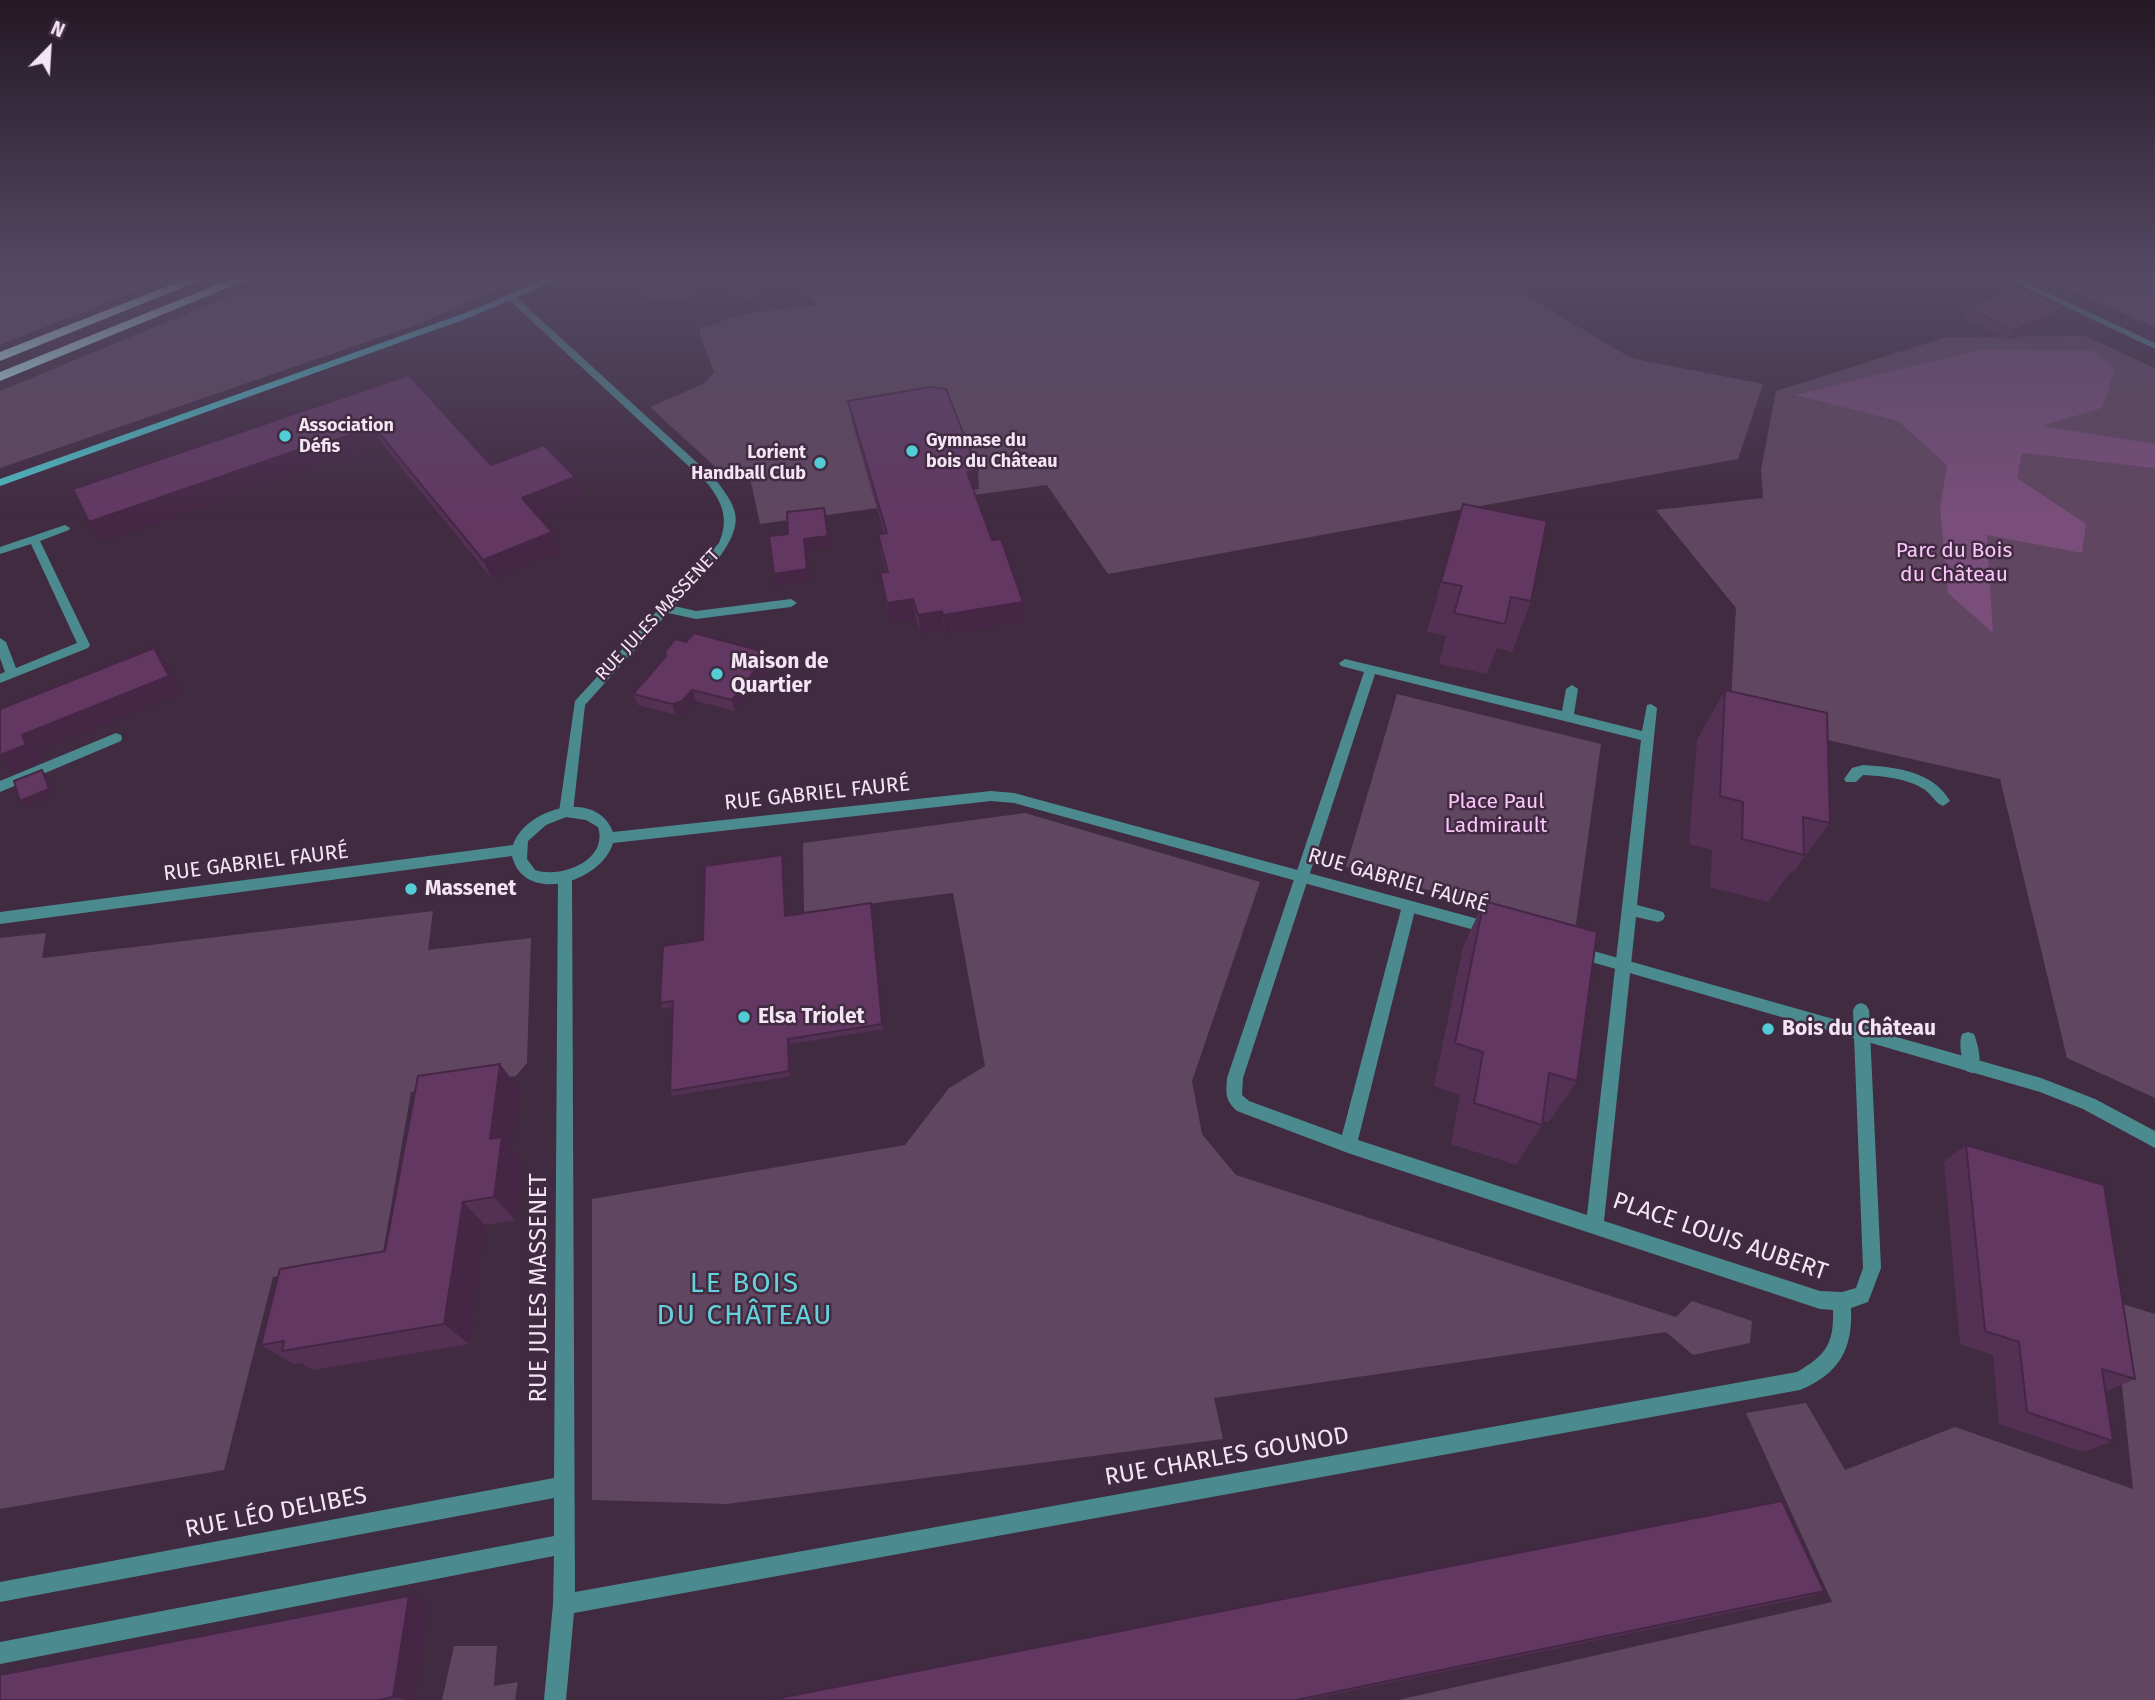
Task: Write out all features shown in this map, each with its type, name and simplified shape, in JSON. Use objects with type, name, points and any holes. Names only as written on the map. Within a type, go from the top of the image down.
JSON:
[{"type":"highway","points":[[0,377],[51,356]]},
{"type":"street","points":[[0,483],[352,356]]},
{"type":"street","name":"RUE JULES MASSENET","points":[[566,812],[579,704],[724,544],[732,526],[730,510],[712,482],[575,356]]},
{"type":"street","points":[[0,551],[65,528]]},
{"type":"street","points":[[0,642],[6,677],[85,645],[34,539]]},
{"type":"street","points":[[664,608],[696,615],[791,603]]},
{"type":"street","points":[[1345,663],[1648,737]]},
{"type":"street","points":[[1371,669],[1235,1078],[1234,1098],[1254,1113],[1595,1226]]},
{"type":"street","points":[[1567,717],[1572,689]]},
{"type":"street","points":[[1623,966],[1651,708]]},
{"type":"street","points":[[0,787],[116,738]]},
{"type":"street","points":[[1851,779],[1857,771],[1863,770],[1908,779],[1935,789],[1943,801]]},
{"type":"street","name":"RUE GABRIEL FAURÉ","points":[[607,838],[990,796],[1037,802],[1503,932]]},
{"type":"street","points":[[566,812],[583,812],[596,817],[605,826],[607,838],[603,850],[594,862],[565,877],[545,878],[530,874],[520,864],[518,850],[523,837],[534,825],[566,812]]},
{"type":"street","name":"RUE GABRIEL FAURÉ","points":[[0,918],[518,850]]},
{"type":"street","name":"RUE JULES MASSENET","points":[[555,1700],[564,1604],[565,877]]},
{"type":"street","points":[[1348,1144],[1409,906]]},
{"type":"street","points":[[1629,909],[1658,916]]},
{"type":"street","points":[[1556,947],[2041,1085],[2089,1104],[2155,1140]]},
{"type":"street","name":"PLACE LOUIS AUBERT","points":[[1623,966],[1595,1226],[1819,1300],[1842,1301],[1862,1296],[1872,1268],[1862,1035]]},
{"type":"street","points":[[1861,1010],[1862,1035]]},
{"type":"street","points":[[1968,1040],[1972,1066]]},
{"type":"street","name":"RUE CHARLES GOUNOD","points":[[564,1604],[1800,1381],[1824,1367],[1838,1349],[1844,1335],[1842,1301]]},
{"type":"street","name":"RUE LÉO DELIBES","points":[[0,1592],[563,1486]]},
{"type":"street","points":[[0,1653],[564,1544]]},
{"type":"green space","points":[[84,356],[325,356],[0,468],[0,391]]},
{"type":"green space","points":[[708,356],[1628,356],[1763,384],[1738,459],[1108,574],[1047,485],[760,524],[749,473],[722,473],[650,407],[705,383],[714,372]]},
{"type":"green space","name":"Parc du Bois du Château","points":[[1886,356],[2129,356],[2155,368],[2155,1098],[2067,1058],[2000,779],[1730,718],[1736,608],[1656,510],[1763,498],[1761,470],[1776,391]]},
{"type":"green space","points":[[1952,356],[2101,356],[2115,370],[2102,408],[2042,426],[2155,444],[2155,468],[2022,453],[2017,478],[2086,524],[2082,553],[1987,535],[1993,633],[1948,593],[1940,508],[1947,465],[1898,421],[1795,395]]},
{"type":"green space","name":"Place Paul Ladmirault","points":[[1397,694],[1601,744],[1575,931],[1346,867]]},
{"type":"green space","points":[[1025,813],[1260,882],[1192,1081],[1202,1134],[1236,1175],[1676,1317],[1692,1301],[1752,1321],[1750,1343],[1693,1355],[1666,1332],[1214,1398],[1223,1439],[727,1504],[592,1500],[592,1199],[905,1145],[949,1088],[985,1066],[953,893],[804,912],[803,843]]},
{"type":"green space","points":[[433,911],[428,950],[531,938],[527,1063],[516,1076],[411,1092],[382,1258],[273,1277],[224,1470],[0,1509],[0,938],[46,933],[42,958]]},
{"type":"green space","points":[[2113,1301],[2155,1314],[2155,1700],[1398,1700],[1832,1602],[1746,1413],[1806,1403],[1845,1470],[1955,1427],[2133,1489]]},
{"type":"green space","points":[[454,1646],[497,1646],[494,1686],[518,1682],[515,1700],[442,1700]]},
{"type":"building","points":[[409,375],[491,465],[544,445],[575,477],[522,498],[552,532],[483,560],[374,427],[320,445],[318,443],[89,522],[73,489]]},
{"type":"building","points":[[930,387],[946,389],[978,470],[967,472],[992,540],[1001,539],[1023,602],[943,615],[942,611],[918,615],[913,599],[887,603],[880,573],[888,572],[878,534],[887,533],[848,401]]},
{"type":"building","points":[[1463,504],[1547,521],[1531,601],[1511,597],[1505,624],[1454,613],[1462,586],[1441,582]]},
{"type":"building","points":[[824,508],[828,536],[804,539],[807,569],[774,574],[769,536],[788,534],[787,512]]},
{"type":"building","name":"Maison de Quartier","points":[[694,633],[768,653],[732,700],[692,690],[682,701],[672,704],[633,694],[666,656],[665,652],[675,639],[686,642]]},
{"type":"building","points":[[154,648],[169,676],[22,735],[26,745],[0,755],[0,709]]},
{"type":"building","points":[[1725,690],[1827,713],[1830,823],[1803,817],[1804,855],[1742,839],[1743,802],[1720,796]]},
{"type":"building","points":[[42,770],[49,789],[20,801],[14,781]]},
{"type":"building","points":[[782,855],[785,916],[871,903],[882,1024],[788,1039],[789,1071],[670,1091],[673,1001],[660,1003],[663,946],[703,940],[705,866]]},
{"type":"building","points":[[1484,901],[1597,932],[1577,1081],[1549,1073],[1542,1125],[1474,1103],[1483,1052],[1455,1043]]},
{"type":"building","points":[[500,1064],[490,1139],[502,1137],[494,1197],[463,1202],[444,1324],[282,1351],[284,1341],[261,1345],[280,1269],[385,1251],[418,1076]]},
{"type":"building","points":[[1966,1145],[2104,1185],[2135,1379],[2102,1369],[2113,1441],[2027,1412],[2019,1342],[1985,1331]]},
{"type":"building","points":[[1782,1501],[1824,1591],[1296,1700],[770,1700]]},
{"type":"building","points":[[409,1596],[393,1697],[380,1700],[0,1700],[0,1675]]},
{"type":"place","name":"Association Défis","points":[[285,436]]},
{"type":"place","name":"Gymnase du bois du Château","points":[[912,451]]},
{"type":"place","name":"Lorient Handball Club","points":[[820,463]]},
{"type":"place","name":"Maison de Quartier","points":[[717,674]]},
{"type":"place","name":"Massenet","points":[[411,889]]},
{"type":"place","name":"Elsa Triolet","points":[[744,1017]]},
{"type":"place","name":"Bois du Château","points":[[1768,1029]]},
{"type":"district","name":"LE BOIS DU CHÂTEAU","points":[[745,1300]]}]
